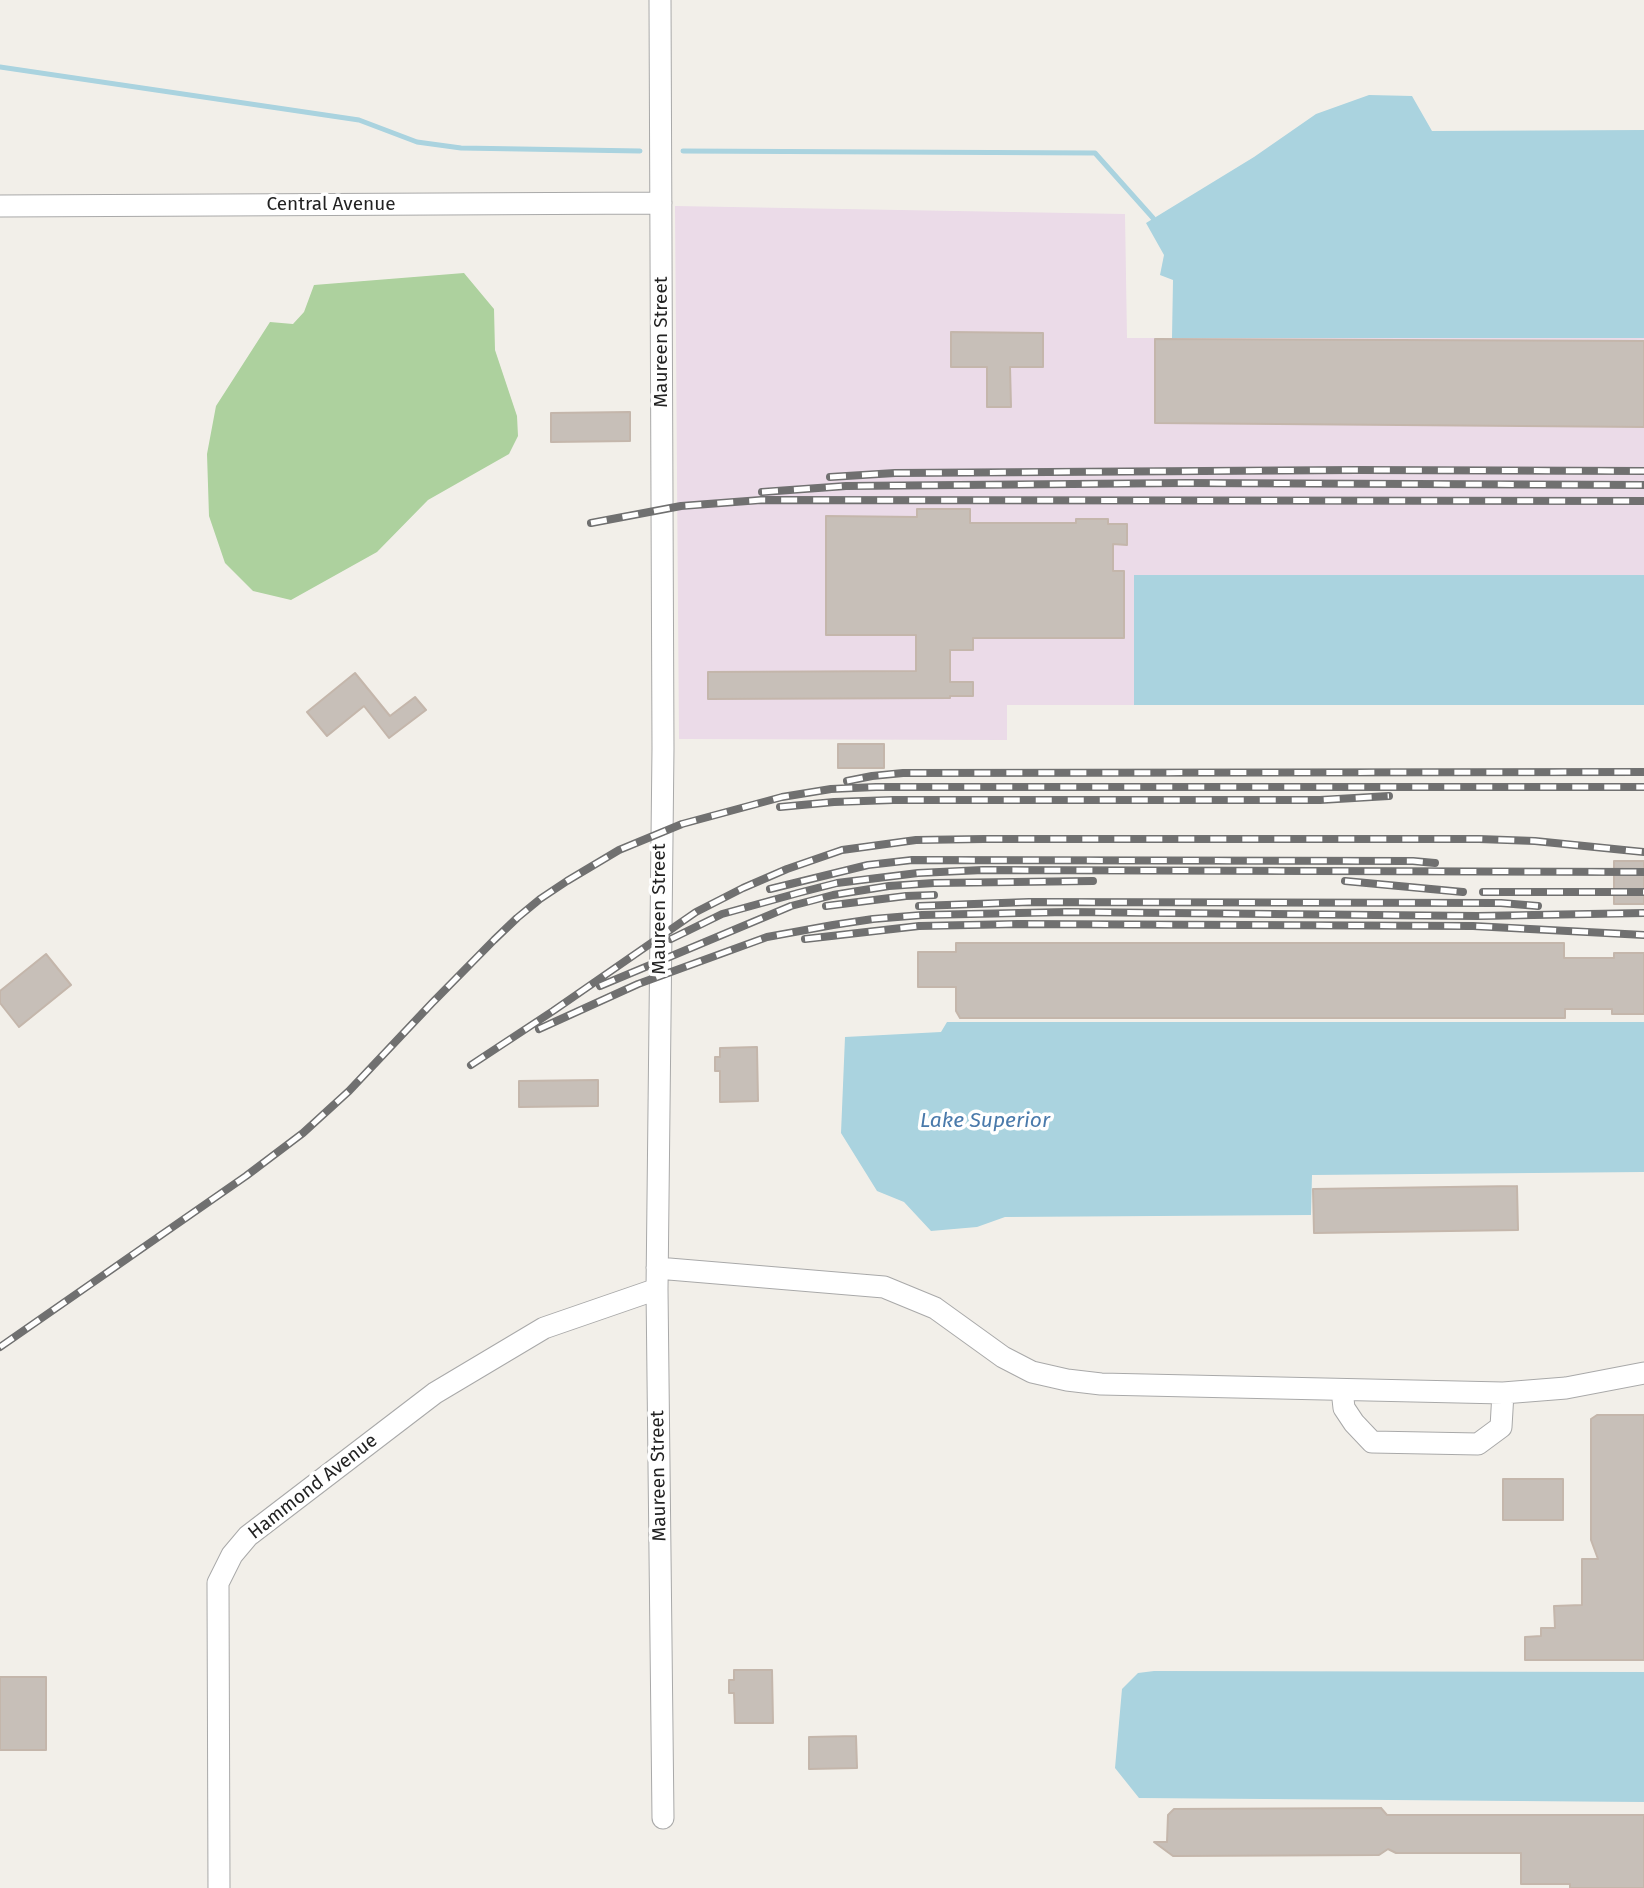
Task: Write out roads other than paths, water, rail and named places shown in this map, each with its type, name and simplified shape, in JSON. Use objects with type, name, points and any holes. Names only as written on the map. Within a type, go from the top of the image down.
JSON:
[{"type":"street","name":"Maureen Street","points":[[660,0],[663,748],[657,1278],[663,1818]]},
{"type":"street","name":"Central Avenue","points":[[0,206],[661,203]]},
{"type":"street","points":[[657,1278],[884,1287],[935,1308],[1003,1357],[1032,1372],[1101,1384],[1503,1393],[1566,1388],[1644,1373]]},
{"type":"street","name":"Hammond Avenue","points":[[219,1888],[218,1583],[232,1555],[248,1536],[435,1393],[544,1328],[657,1278]]},
{"type":"street","points":[[1342,1390],[1344,1408],[1354,1423],[1373,1442],[1478,1444],[1502,1427],[1503,1393]]},
{"type":"water","points":[[1369,95],[1412,96],[1432,131],[1644,130],[1644,338],[1172,338],[1173,280],[1160,275],[1164,255],[1146,223],[1254,157],[1316,114]]},
{"type":"water","points":[[1134,575],[1644,575],[1644,705],[1134,705]]},
{"type":"water","name":"Lake Superior","points":[[947,1022],[1644,1022],[1644,1172],[1312,1175],[1311,1215],[1005,1217],[977,1227],[931,1231],[904,1202],[877,1191],[841,1133],[845,1037],[941,1032]]},
{"type":"water","points":[[1644,1672],[1644,1802],[1139,1798],[1115,1768],[1122,1689],[1138,1673]]},
{"type":"waterway","points":[[0,67],[359,120],[417,142],[461,148],[640,151]]},
{"type":"waterway","points":[[683,151],[1095,153],[1153,218]]},
{"type":"railway","points":[[830,477],[895,473],[1644,471]]},
{"type":"railway","points":[[762,492],[846,486],[1186,483],[1644,485]]},
{"type":"railway","points":[[591,523],[681,506],[761,500],[1644,501]]},
{"type":"railway","points":[[847,781],[903,773],[1644,772]]},
{"type":"railway","points":[[0,1347],[246,1176],[303,1133],[349,1091],[494,940],[540,899],[619,850],[682,824],[782,797],[831,789],[876,787],[1644,787]]},
{"type":"railway","points":[[780,807],[893,800],[1320,800],[1389,796]]},
{"type":"railway","points":[[471,1065],[696,912],[787,869],[842,850],[916,840],[1479,839],[1535,841],[1644,852]]},
{"type":"railway","points":[[770,889],[868,865],[912,860],[1435,863]]},
{"type":"railway","points":[[671,939],[722,914],[798,893],[837,883],[918,873],[983,870],[1644,872]]},
{"type":"railway","points":[[600,986],[791,906],[833,895],[889,886],[934,883],[1093,881]]},
{"type":"railway","points":[[1345,881],[1463,892]]},
{"type":"railway","points":[[1483,892],[1644,892]]},
{"type":"railway","points":[[826,906],[934,895]]},
{"type":"railway","points":[[919,906],[1029,902],[1501,903],[1538,906]]},
{"type":"railway","points":[[539,1029],[638,984],[767,937],[873,919],[922,915],[1067,912],[1478,916],[1644,913]]},
{"type":"railway","points":[[805,939],[919,926],[1018,924],[1473,926],[1644,935]]}]
